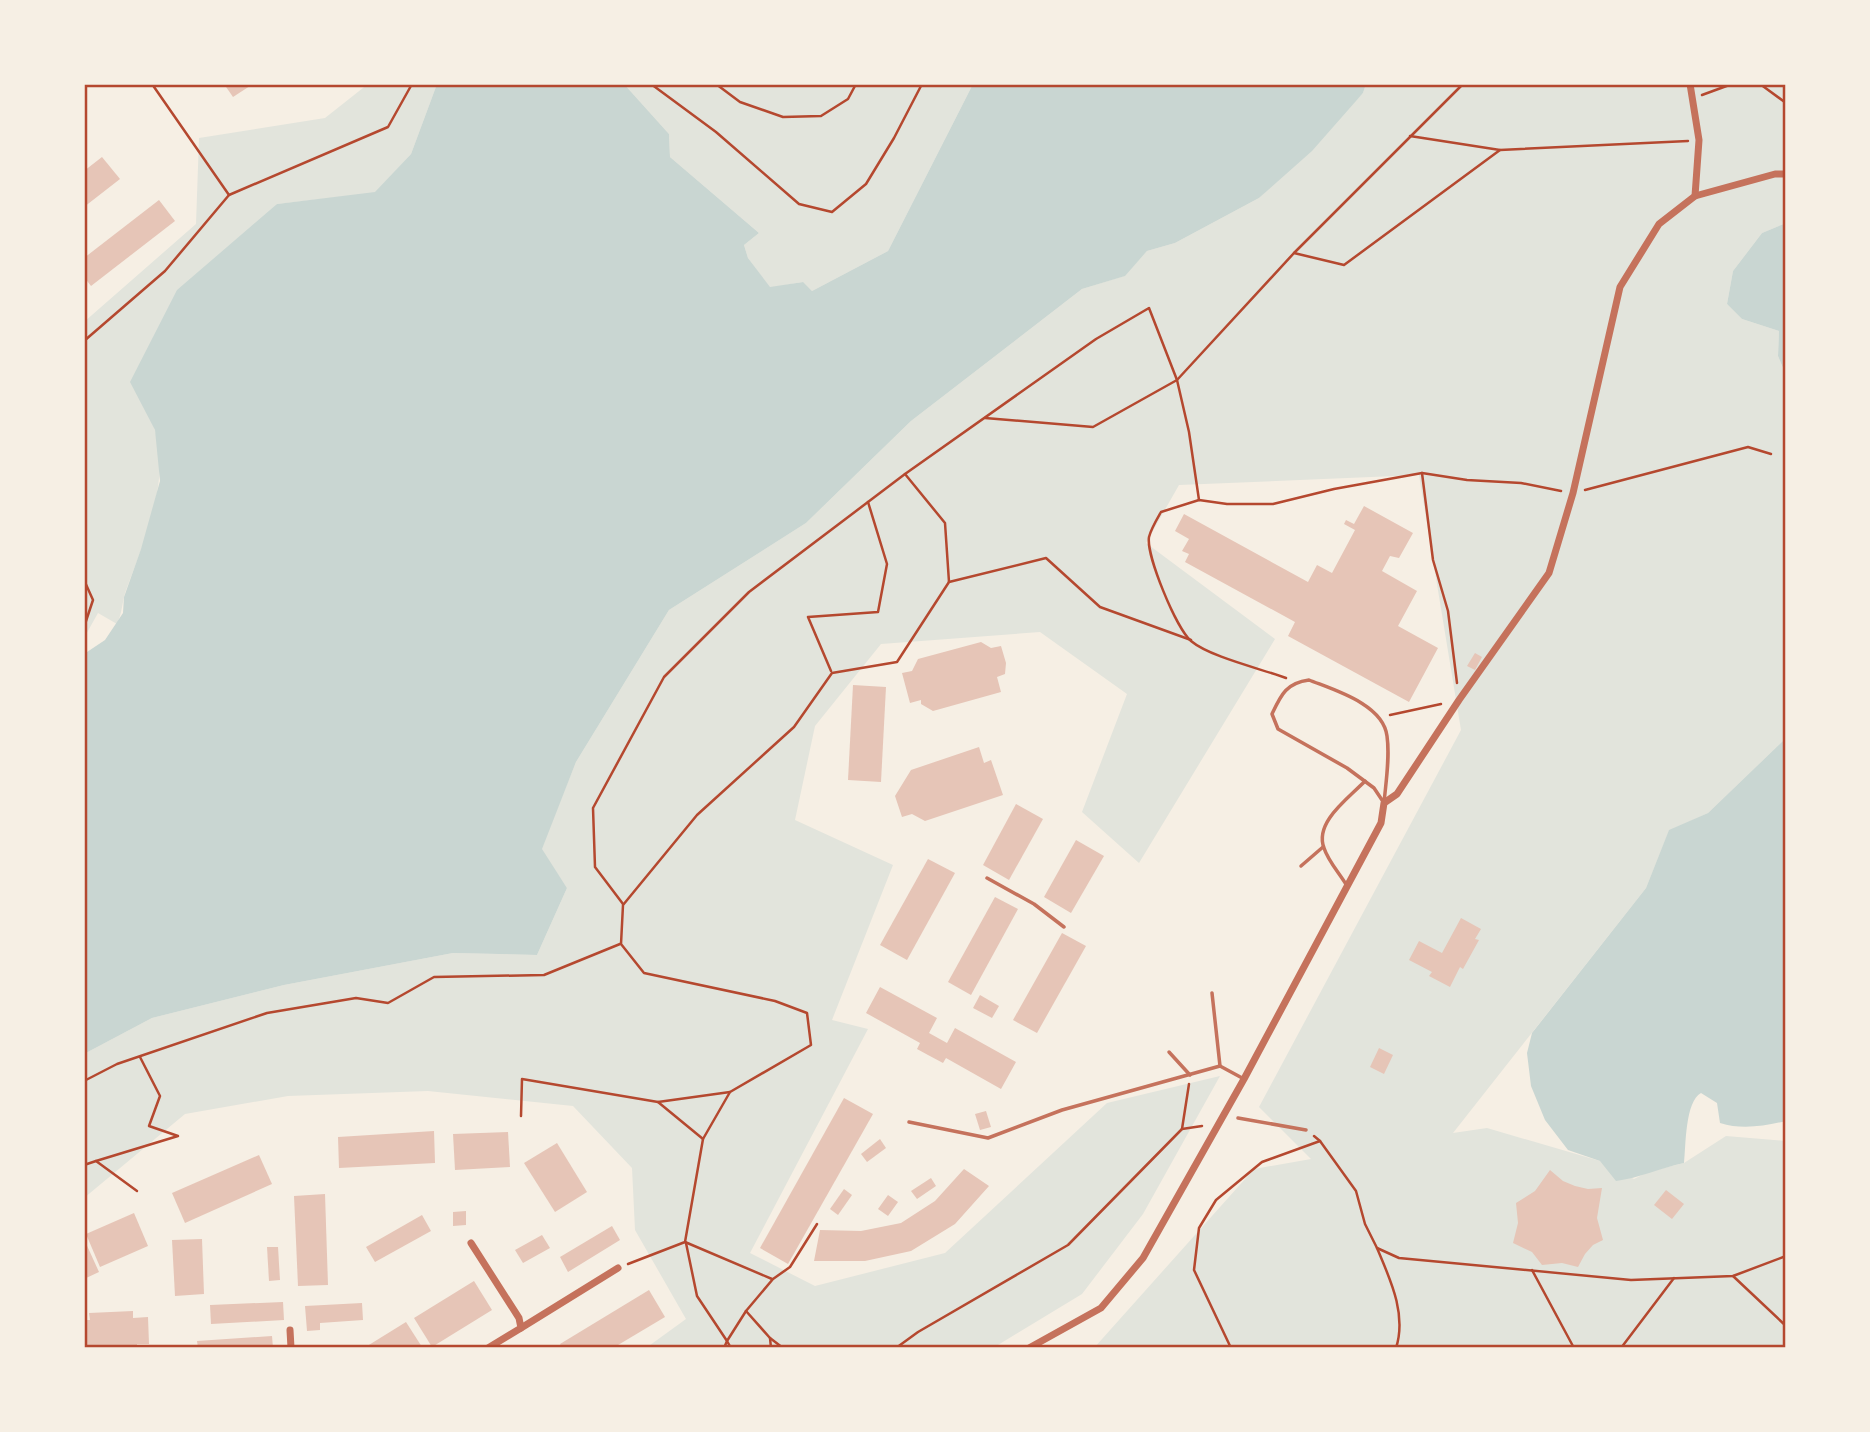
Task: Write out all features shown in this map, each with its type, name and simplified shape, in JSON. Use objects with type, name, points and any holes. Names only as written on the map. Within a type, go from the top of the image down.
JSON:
[{"type":"street","points":[[1690,84],[1699,140],[1695,196]]},
{"type":"street","points":[[1029,1348],[1101,1308],[1143,1258],[1244,1079],[1381,823],[1384,803],[1398,793],[1459,700],[1549,573],[1573,493],[1620,287],[1659,224],[1695,196],[1774,174],[1786,174]]},
{"type":"street","points":[[471,1243],[519,1318],[521,1328]]},
{"type":"street","points":[[488,1348],[618,1268]]},
{"type":"street","points":[[290,1330],[291,1348]]},
{"type":"lane","points":[[1309,680],[1354,698],[1379,717],[1387,734],[1384,803],[1374,788],[1347,768],[1278,729],[1272,714],[1282,693],[1296,682],[1309,680]]},
{"type":"lane","points":[[1347,886],[1323,847],[1322,833],[1329,819],[1365,782]]},
{"type":"lane","points":[[1301,866],[1323,847]]},
{"type":"lane","points":[[987,878],[1034,904],[1064,927]]},
{"type":"lane","points":[[1212,993],[1220,1066]]},
{"type":"lane","points":[[1169,1052],[1190,1075]]},
{"type":"lane","points":[[909,1122],[988,1138],[1062,1110],[1220,1066],[1244,1079]]},
{"type":"lane","points":[[1238,1118],[1306,1130]]},
{"type":"path","points":[[152,84],[229,195]]},
{"type":"path","points":[[84,341],[164,271],[229,195],[388,127],[412,84]]},
{"type":"path","points":[[651,84],[716,132],[799,205],[832,212],[866,184],[922,84]]},
{"type":"path","points":[[658,84],[658,90]]},
{"type":"path","points":[[716,84],[740,102],[783,117],[821,116],[848,99],[856,84]]},
{"type":"path","points":[[1692,99],[1732,84]]},
{"type":"path","points":[[1759,84],[1786,103]]},
{"type":"path","points":[[985,418],[1093,427],[1177,380],[1294,253],[1460,85]]},
{"type":"path","points":[[1409,136],[1500,150],[1699,140]]},
{"type":"path","points":[[1294,253],[1344,265],[1500,150]]},
{"type":"path","points":[[623,905],[595,867],[593,808],[664,677],[749,592],[905,474],[1096,339],[1149,308],[1177,380],[1189,432],[1199,500]]},
{"type":"path","points":[[1191,640],[1173,615],[1160,584],[1149,538],[1161,512],[1199,500],[1227,504],[1273,504],[1334,489],[1422,473],[1467,480],[1521,483],[1573,493],[1748,447],[1771,454]]},
{"type":"path","points":[[1379,717],[1459,700],[1448,611],[1433,560],[1422,473]]},
{"type":"path","points":[[521,1116],[522,1079],[658,1102],[730,1092],[811,1045],[807,1013],[775,1001],[644,973],[621,944],[623,905],[697,815],[794,727],[831,673],[897,662],[949,582],[945,523],[905,474]]},
{"type":"path","points":[[831,673],[808,617],[878,612],[887,564],[868,502]]},
{"type":"path","points":[[949,582],[1046,558],[1100,607],[1296,682]]},
{"type":"path","points":[[84,580],[93,600],[84,626]]},
{"type":"path","points":[[84,1081],[117,1065],[267,1013],[356,998],[388,1003],[434,977],[544,975],[621,944]]},
{"type":"path","points":[[84,1165],[178,1136],[149,1126],[160,1096],[140,1057]]},
{"type":"path","points":[[896,1348],[918,1332],[1068,1245],[1182,1129],[1190,1075]]},
{"type":"path","points":[[730,1092],[703,1139],[685,1242],[697,1296],[731,1348]]},
{"type":"path","points":[[658,1102],[703,1139]]},
{"type":"path","points":[[1182,1129],[1202,1126]]},
{"type":"path","points":[[1306,1130],[1320,1141],[1356,1191],[1365,1224],[1395,1289],[1401,1334],[1396,1348]]},
{"type":"path","points":[[1231,1348],[1194,1270],[1199,1228],[1216,1200],[1262,1162],[1320,1141]]},
{"type":"path","points":[[96,1161],[136,1191]]},
{"type":"path","points":[[724,1348],[746,1311],[773,1279],[790,1267],[817,1224]]},
{"type":"path","points":[[618,1268],[685,1242],[773,1279]]},
{"type":"path","points":[[1377,1248],[1399,1258],[1631,1280],[1733,1276],[1786,1256]]},
{"type":"path","points":[[1532,1270],[1574,1348]]},
{"type":"path","points":[[1733,1276],[1786,1326]]},
{"type":"path","points":[[1621,1348],[1675,1278]]},
{"type":"path","points":[[746,1311],[769,1339],[783,1348]]},
{"type":"path","points":[[769,1339],[771,1348]]},
{"type":"shaded area","points":[[368,84],[437,84],[411,154],[375,193],[277,204],[131,382],[155,430],[160,471],[157,492],[147,534],[125,593],[117,624],[98,613],[84,638],[84,322],[196,224],[199,138],[325,118]]},
{"type":"shaded area","points":[[437,84],[624,84],[669,134],[670,157],[759,233],[744,245],[748,258],[770,287],[803,282],[812,291],[888,251],[973,84],[1366,84],[1363,93],[1312,151],[1259,198],[1175,243],[1147,251],[1125,276],[1082,289],[911,421],[806,523],[669,610],[576,762],[542,849],[567,888],[537,955],[453,953],[284,985],[152,1018],[84,1054],[84,654],[105,640],[123,613],[124,597],[160,481],[155,430],[130,382],[177,290],[277,204],[375,192],[411,154]]},
{"type":"shaded area","points":[[624,84],[973,84],[888,251],[812,291],[802,282],[770,288],[748,258],[744,245],[759,233],[670,157],[669,134]]},
{"type":"shaded area","points":[[1366,84],[1786,84],[1786,223],[1762,233],[1733,271],[1727,304],[1742,319],[1779,331],[1778,356],[1786,375],[1786,738],[1708,813],[1669,831],[1646,888],[1453,1133],[1487,1128],[1600,1161],[1634,1179],[1648,1172],[1684,1163],[1726,1136],[1786,1141],[1786,1348],[1094,1348],[1254,1169],[1311,1159],[1259,1107],[1461,730],[1419,475],[1179,485],[1146,543],[1275,639],[1139,863],[1082,812],[1127,694],[1040,632],[881,644],[815,726],[795,820],[893,865],[832,1020],[868,1029],[750,1253],[815,1286],[945,1253],[1107,1103],[1220,1076],[1143,1214],[1082,1294],[993,1348],[646,1348],[686,1319],[635,1230],[632,1168],[573,1106],[428,1091],[288,1096],[185,1114],[84,1198],[84,1054],[152,1018],[284,985],[453,953],[537,955],[567,888],[541,849],[576,762],[669,610],[806,523],[911,421],[1082,289],[1124,276],[1147,251],[1175,243],[1259,198],[1363,93]]},
{"type":"shaded area","points":[[1786,223],[1786,375],[1778,356],[1779,331],[1742,319],[1727,304],[1733,271],[1762,233]]},
{"type":"shaded area","points":[[1786,738],[1786,1121],[1745,1127],[1720,1123],[1717,1103],[1701,1093],[1689,1114],[1684,1163],[1616,1181],[1600,1161],[1568,1150],[1545,1120],[1531,1086],[1527,1053],[1532,1033],[1646,888],[1669,830],[1708,813]]},
{"type":"building","points":[[224,84],[253,84],[233,97]]},
{"type":"building","points":[[102,157],[120,179],[84,207],[84,171]]},
{"type":"building","points":[[159,200],[175,221],[91,286],[84,277],[84,258]]},
{"type":"building","points":[[1364,506],[1413,533],[1399,558],[1390,556],[1382,571],[1417,591],[1398,626],[1438,648],[1409,702],[1288,636],[1295,622],[1185,562],[1189,554],[1182,551],[1189,539],[1175,531],[1184,514],[1308,582],[1317,565],[1332,573],[1355,530],[1344,524],[1346,520],[1354,524]]},
{"type":"building","points":[[981,642],[991,648],[1001,646],[1006,663],[1005,674],[997,677],[1001,692],[933,711],[921,704],[921,700],[910,703],[902,673],[912,671],[918,659]]},
{"type":"building","points":[[1475,653],[1482,657],[1475,670],[1467,666]]},
{"type":"building","points":[[853,685],[886,687],[881,782],[848,780]]},
{"type":"building","points":[[979,747],[984,763],[991,760],[1003,795],[925,821],[912,814],[902,817],[895,796],[911,770]]},
{"type":"building","points":[[1016,804],[1043,819],[1009,880],[983,865]]},
{"type":"building","points":[[1076,840],[1104,856],[1071,913],[1044,897]]},
{"type":"building","points":[[928,859],[955,873],[907,960],[880,945]]},
{"type":"building","points":[[995,897],[1018,909],[971,995],[948,982]]},
{"type":"building","points":[[1461,918],[1481,929],[1475,939],[1479,940],[1450,987],[1429,976],[1432,972],[1409,960],[1419,941],[1442,953]]},
{"type":"building","points":[[1062,933],[1086,946],[1037,1033],[1013,1020]]},
{"type":"building","points":[[880,987],[937,1018],[929,1033],[947,1043],[955,1028],[1016,1062],[1001,1089],[946,1058],[943,1063],[917,1049],[920,1043],[866,1013]]},
{"type":"building","points":[[980,995],[999,1006],[992,1018],[973,1008]]},
{"type":"building","points":[[1379,1048],[1393,1055],[1384,1074],[1370,1067]]},
{"type":"building","points":[[844,1098],[873,1114],[788,1264],[760,1248]]},
{"type":"building","points":[[986,1111],[991,1127],[980,1130],[975,1114]]},
{"type":"building","points":[[434,1131],[435,1163],[339,1168],[338,1137]]},
{"type":"building","points":[[508,1132],[510,1167],[455,1170],[453,1134]]},
{"type":"building","points":[[880,1139],[886,1148],[867,1162],[861,1154]]},
{"type":"building","points":[[557,1143],[587,1192],[555,1212],[524,1163]]},
{"type":"building","points":[[259,1155],[272,1184],[185,1223],[172,1193]]},
{"type":"building","points":[[964,1169],[989,1186],[955,1224],[911,1251],[865,1261],[814,1261],[820,1230],[861,1231],[901,1223],[935,1201]]},
{"type":"building","points":[[1550,1170],[1563,1181],[1575,1186],[1602,1188],[1597,1218],[1603,1240],[1593,1245],[1578,1267],[1562,1263],[1542,1265],[1532,1252],[1513,1243],[1518,1223],[1516,1203],[1535,1191]]},
{"type":"building","points":[[931,1178],[936,1186],[917,1199],[911,1191]]},
{"type":"building","points":[[844,1189],[852,1195],[838,1215],[830,1209]]},
{"type":"building","points":[[1666,1190],[1684,1204],[1672,1219],[1654,1205]]},
{"type":"building","points":[[325,1194],[328,1285],[298,1286],[294,1196]]},
{"type":"building","points":[[888,1195],[898,1202],[888,1216],[878,1209]]},
{"type":"building","points":[[466,1211],[466,1225],[453,1226],[453,1212]]},
{"type":"building","points":[[134,1213],[148,1246],[100,1267],[86,1234]]},
{"type":"building","points":[[422,1215],[431,1231],[375,1262],[366,1247]]},
{"type":"building","points":[[612,1226],[620,1240],[568,1272],[560,1257]]},
{"type":"building","points":[[542,1235],[550,1248],[523,1263],[515,1250]]},
{"type":"building","points":[[84,1239],[99,1272],[84,1279]]},
{"type":"building","points":[[202,1239],[204,1294],[175,1296],[172,1240]]},
{"type":"building","points":[[267,1247],[278,1247],[280,1280],[269,1281]]},
{"type":"building","points":[[474,1281],[492,1310],[432,1347],[414,1318]]},
{"type":"building","points":[[649,1290],[665,1317],[613,1348],[562,1348],[560,1344]]},
{"type":"building","points":[[283,1302],[284,1320],[211,1324],[210,1305]]},
{"type":"building","points":[[362,1303],[363,1320],[320,1323],[320,1330],[307,1331],[305,1306]]},
{"type":"building","points":[[133,1311],[133,1318],[148,1317],[149,1344],[137,1344],[137,1348],[84,1348],[84,1320],[90,1320],[89,1313]]},
{"type":"building","points":[[406,1322],[422,1347],[364,1348]]},
{"type":"building","points":[[272,1336],[273,1348],[198,1348],[197,1341]]}]
